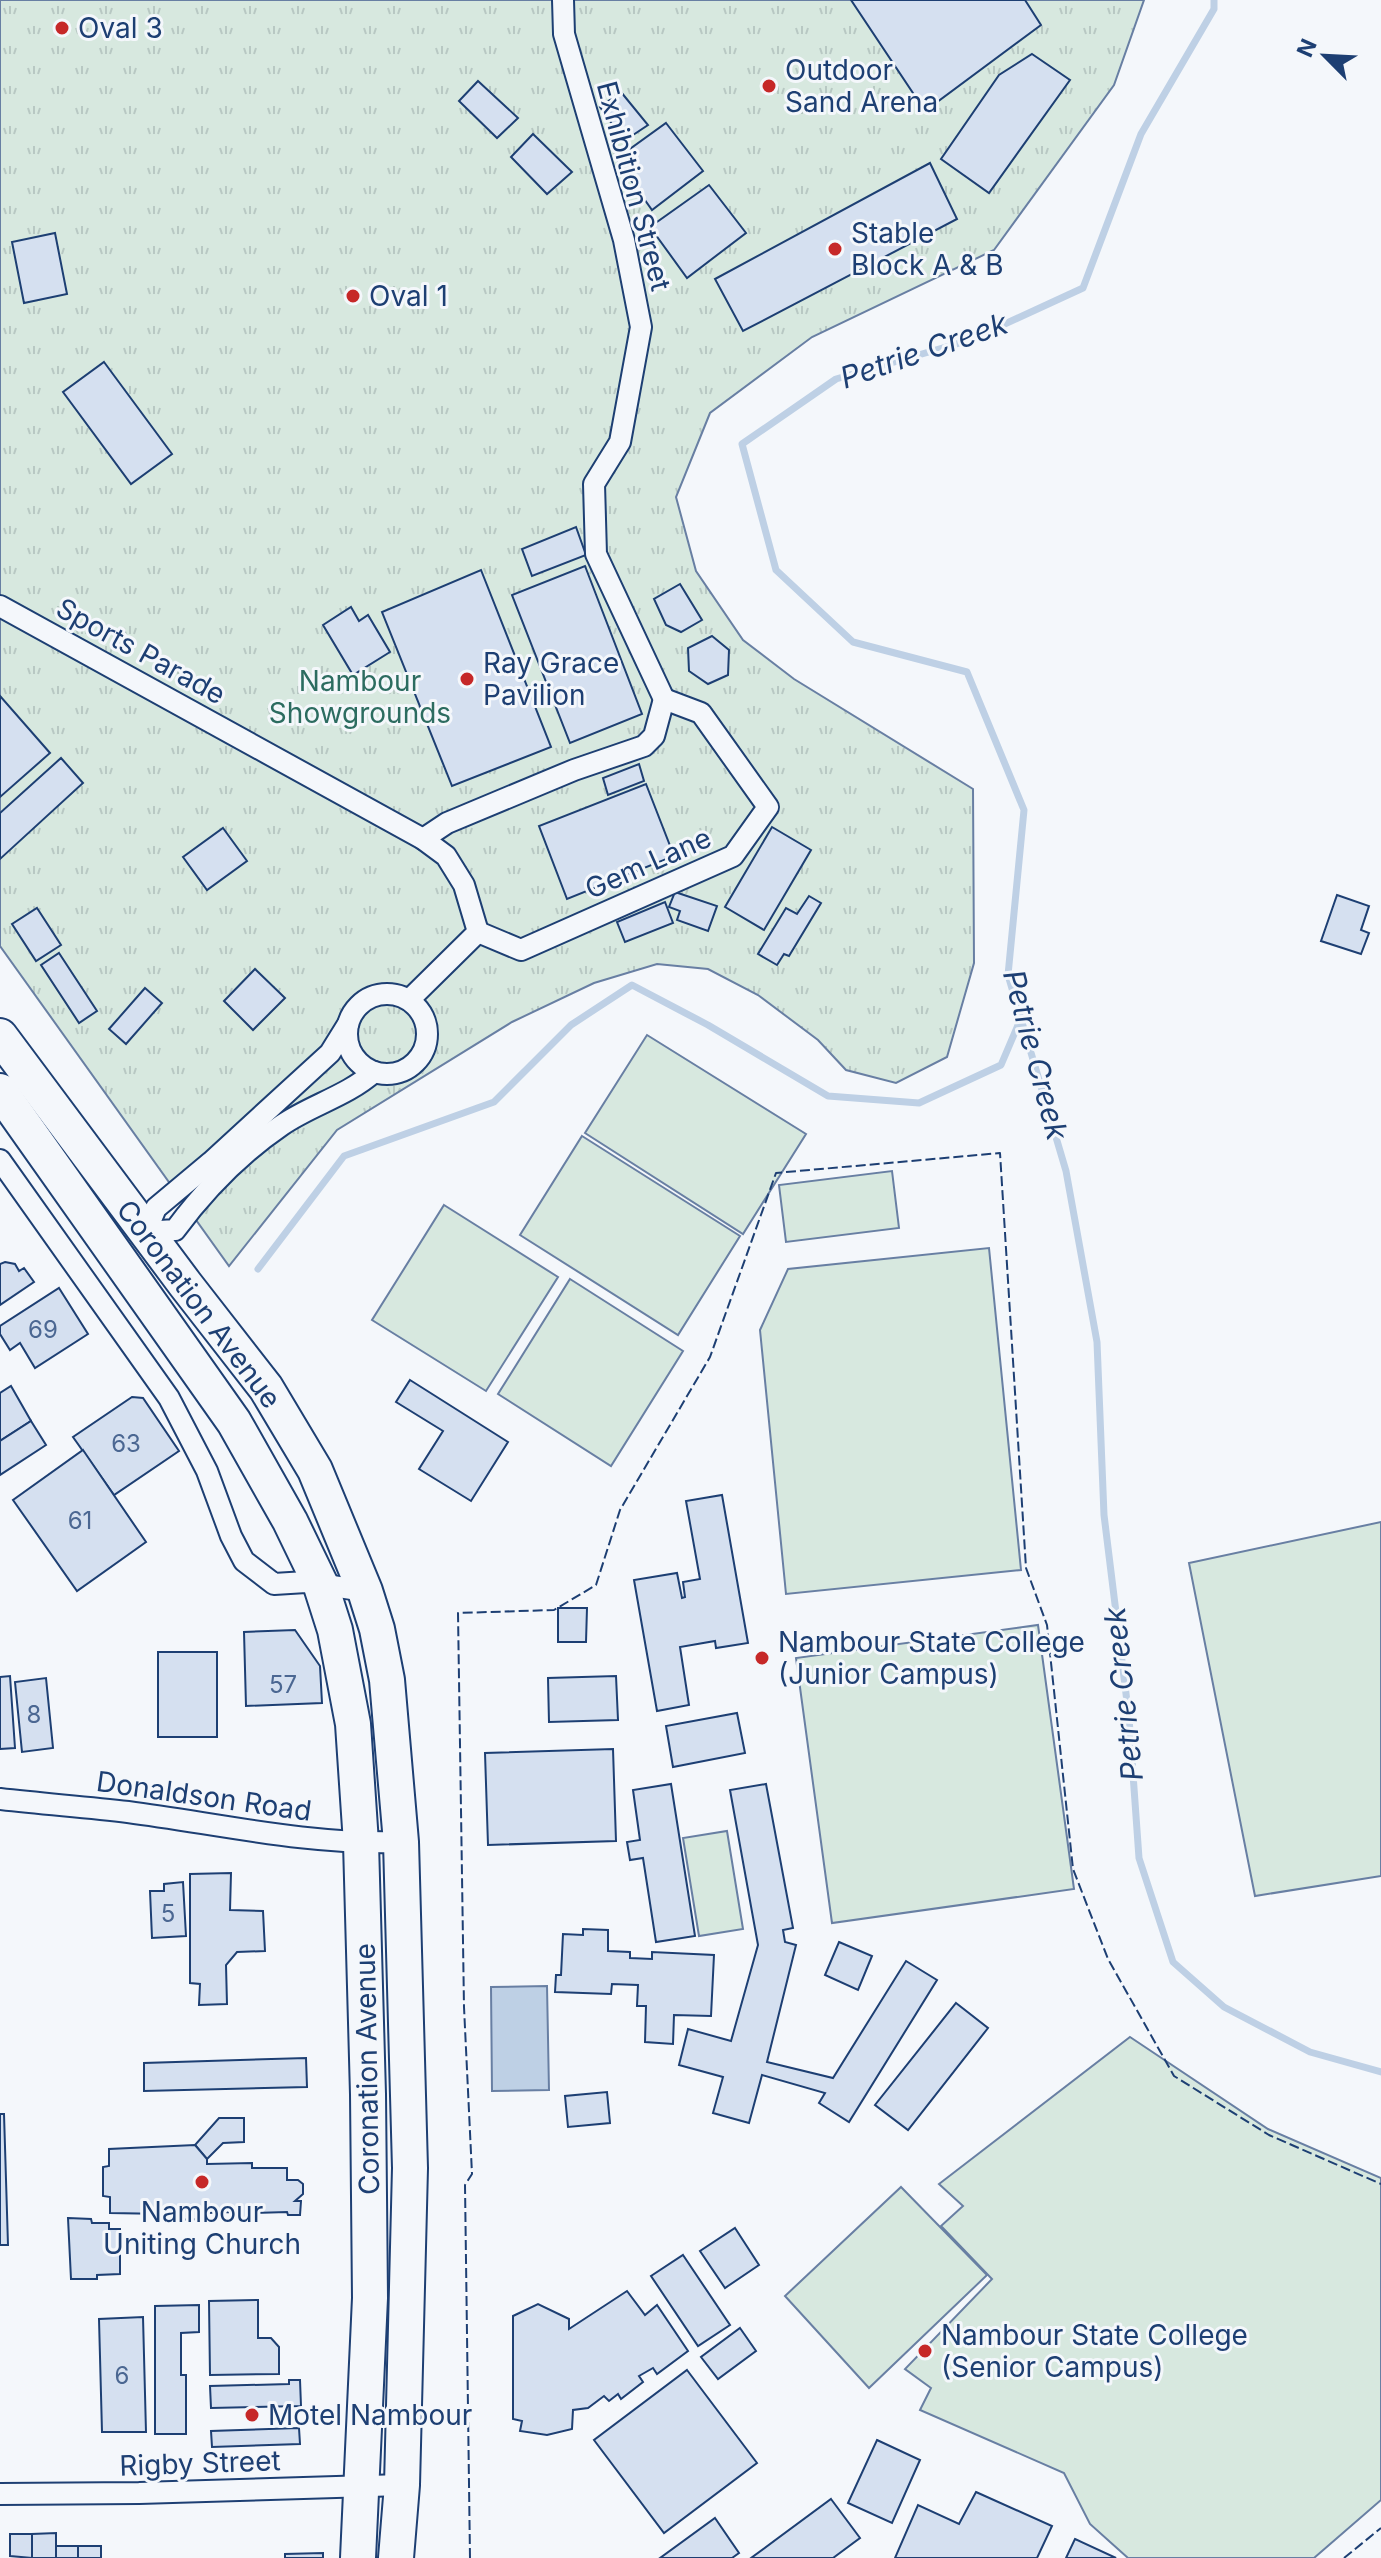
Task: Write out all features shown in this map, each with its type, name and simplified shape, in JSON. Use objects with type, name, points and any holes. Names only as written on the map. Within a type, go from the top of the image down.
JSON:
[{"type":"main road","name":"Coronation Avenue","points":[[0,1036],[266,1388],[315,1470],[365,1591],[377,1629],[387,1680],[401,1842],[410,2168],[402,2485],[396,2558]]},
{"type":"main road","name":"Coronation Avenue","points":[[0,1091],[234,1422],[290,1521],[320,1583],[335,1630],[353,1724],[361,1843],[370,2268],[358,2558]]},
{"type":"street","name":"Exhibition Street","points":[[563,0],[564,34],[624,240],[641,327],[620,442],[594,484],[596,554],[664,699]]},
{"type":"street","name":"Sports Parade","points":[[0,606],[423,839],[446,856],[464,885],[478,932]]},
{"type":"street","points":[[423,839],[461,817],[574,770],[644,746],[654,736],[664,699]]},
{"type":"street","name":"Gem Lane","points":[[478,932],[521,950],[733,856],[768,807],[701,713],[664,699]]},
{"type":"street","points":[[409,1000],[478,932]]},
{"type":"street","points":[[116,1256],[146,1232],[156,1208],[330,1053],[353,1012],[362,1003],[372,997],[397,995],[409,1000],[425,1020],[428,1033],[426,1045],[411,1066],[400,1073],[374,1072],[355,1058],[347,1036],[348,1024]]},
{"type":"street","points":[[146,1232],[175,1230],[190,1210],[245,1154],[283,1124],[361,1084],[374,1072]]},
{"type":"street","points":[[0,1160],[169,1398],[207,1471],[231,1536],[244,1561],[274,1584],[320,1583],[365,1591]]},
{"type":"street","name":"Donaldson Road","points":[[0,1799],[128,1812],[274,1835],[361,1843],[401,1842]]},
{"type":"street","name":"Rigby Street","points":[[0,2494],[123,2494],[402,2485]]},
{"type":"green space","name":"Nambour Showgrounds","points":[[0,0],[1144,0],[1114,85],[994,250],[812,337],[710,413],[676,497],[696,571],[743,640],[794,679],[973,789],[974,963],[947,1057],[896,1083],[846,1070],[818,1040],[758,995],[708,969],[657,964],[594,983],[512,1022],[337,1130],[229,1266],[0,946]]},
{"type":"green space","points":[[647,1035],[806,1134],[743,1234],[585,1133]]},
{"type":"green space","points":[[582,1136],[740,1236],[678,1335],[520,1235]]},
{"type":"green space","points":[[892,1171],[899,1228],[786,1242],[779,1185]]},
{"type":"green space","points":[[444,1205],[558,1277],[486,1391],[372,1320]]},
{"type":"green space","points":[[989,1248],[1021,1570],[786,1594],[760,1330],[788,1269]]},
{"type":"green space","points":[[570,1279],[683,1351],[611,1466],[498,1394]]},
{"type":"green space","points":[[1381,1522],[1381,1876],[1255,1896],[1189,1563]]},
{"type":"green space","points":[[1038,1625],[1074,1889],[832,1923],[796,1658]]},
{"type":"green space","points":[[727,1831],[743,1929],[699,1936],[683,1838]]},
{"type":"green space","points":[[1130,2037],[1268,2129],[1381,2178],[1381,2500],[1314,2558],[1128,2558],[1090,2524],[1064,2473],[920,2410],[931,2388],[905,2369],[992,2279],[941,2226],[963,2206],[939,2184]]},
{"type":"green space","points":[[901,2187],[987,2275],[869,2388],[785,2296]]},
{"type":"water","points":[[547,1986],[549,2090],[492,2091],[491,1987]]},
{"type":"building","points":[[851,0],[1025,0],[1041,25],[925,111]]},
{"type":"building","points":[[1032,54],[1070,80],[989,193],[941,159],[999,75]]},
{"type":"building","points":[[478,81],[518,118],[497,138],[459,101]]},
{"type":"building","points":[[621,92],[648,125],[624,141],[600,107]]},
{"type":"building","points":[[666,123],[703,171],[652,210],[616,159]]},
{"type":"building","points":[[533,134],[572,172],[547,194],[511,157]]},
{"type":"building","name":"Stable Block A & B","points":[[930,163],[957,219],[743,331],[715,279]]},
{"type":"building","points":[[709,185],[746,233],[687,278],[650,227]]},
{"type":"building","points":[[55,233],[67,294],[24,303],[12,242]]},
{"type":"building","points":[[104,362],[172,454],[131,484],[63,392]]},
{"type":"building","points":[[576,527],[586,555],[532,576],[522,549]]},
{"type":"building","points":[[585,566],[642,714],[570,743],[512,595]]},
{"type":"building","name":"Ray Grace Pavilion","points":[[481,570],[551,747],[452,786],[382,612]]},
{"type":"building","points":[[680,584],[702,620],[681,632],[666,625],[654,599]]},
{"type":"building","points":[[351,607],[359,621],[368,615],[390,652],[353,675],[323,625]]},
{"type":"building","points":[[712,636],[729,650],[728,675],[708,684],[689,671],[688,648]]},
{"type":"building","points":[[0,696],[50,753],[0,797]]},
{"type":"building","points":[[61,758],[83,783],[0,859],[0,813]]},
{"type":"building","points":[[639,764],[644,781],[608,795],[603,778]]},
{"type":"building","points":[[646,784],[674,856],[567,899],[539,826]]},
{"type":"building","points":[[772,827],[811,850],[764,930],[725,907]]},
{"type":"building","points":[[223,828],[247,861],[207,890],[183,857]]},
{"type":"building","points":[[675,892],[717,906],[708,931],[677,920],[680,911],[669,907]]},
{"type":"building","points":[[1337,895],[1369,906],[1361,930],[1369,933],[1361,954],[1321,941]]},
{"type":"building","points":[[809,896],[821,903],[789,956],[784,954],[777,965],[758,954],[786,908],[797,914]]},
{"type":"building","points":[[665,902],[673,923],[625,942],[617,922]]},
{"type":"building","points":[[37,908],[61,945],[36,961],[12,924]]},
{"type":"building","points":[[59,953],[97,1011],[79,1023],[41,965]]},
{"type":"building","points":[[255,969],[285,998],[253,1030],[224,1001]]},
{"type":"building","points":[[145,988],[162,1003],[126,1044],[109,1029]]},
{"type":"building","points":[[0,1264],[15,1264],[19,1271],[24,1268],[34,1282],[0,1305]]},
{"type":"building","points":[[59,1288],[88,1334],[35,1368],[20,1343],[10,1350],[0,1334],[0,1326]]},
{"type":"building","points":[[410,1380],[508,1442],[471,1501],[419,1469],[443,1431],[396,1402]]},
{"type":"building","points":[[11,1386],[31,1421],[0,1441],[0,1393]]},
{"type":"building","points":[[132,1397],[143,1398],[179,1451],[114,1495],[73,1437]]},
{"type":"building","points":[[31,1421],[46,1445],[0,1475],[0,1441]]},
{"type":"building","points":[[83,1450],[146,1542],[77,1591],[13,1500]]},
{"type":"building","points":[[722,1495],[748,1643],[716,1648],[715,1641],[680,1647],[689,1705],[657,1711],[634,1580],[677,1573],[682,1598],[685,1597],[683,1582],[700,1579],[686,1501]]},
{"type":"building","points":[[558,1608],[587,1608],[586,1642],[558,1642]]},
{"type":"building","points":[[295,1630],[320,1666],[322,1703],[246,1706],[244,1632]]},
{"type":"building","points":[[158,1652],[217,1652],[217,1737],[158,1737]]},
{"type":"building","points":[[10,1676],[15,1748],[0,1749],[0,1677]]},
{"type":"building","points":[[616,1676],[618,1720],[549,1722],[548,1678]]},
{"type":"building","points":[[46,1678],[53,1748],[22,1752],[15,1682]]},
{"type":"building","points":[[737,1713],[745,1753],[673,1767],[666,1726]]},
{"type":"building","points":[[613,1749],[616,1841],[488,1845],[485,1753]]},
{"type":"building","points":[[671,1784],[695,1936],[656,1942],[643,1858],[630,1860],[627,1842],[640,1840],[633,1790]]},
{"type":"building","points":[[766,1784],[793,1928],[783,1930],[785,1942],[796,1945],[767,2062],[833,2078],[906,1961],[937,1980],[849,2122],[819,2103],[825,2093],[762,2075],[749,2123],[713,2113],[723,2077],[679,2065],[688,2029],[731,2041],[758,1945],[730,1790]]},
{"type":"building","points":[[231,1873],[230,1910],[263,1911],[265,1951],[237,1952],[226,1965],[227,2004],[199,2005],[200,1984],[190,1983],[190,1874]]},
{"type":"building","points":[[183,1882],[186,1936],[152,1938],[150,1891],[164,1891],[164,1884]]},
{"type":"building","points":[[583,1929],[608,1930],[608,1951],[630,1952],[630,1958],[652,1959],[652,1952],[714,1955],[711,2016],[674,2015],[673,2044],[645,2042],[646,2006],[637,2006],[638,1985],[612,1984],[611,1994],[555,1992],[556,1975],[561,1975],[563,1934],[583,1935]]},
{"type":"building","points":[[839,1942],[872,1956],[858,1990],[825,1975]]},
{"type":"building","points":[[956,2003],[988,2028],[908,2130],[875,2105]]},
{"type":"building","points":[[306,2058],[307,2087],[144,2091],[144,2063]]},
{"type":"building","points":[[607,2092],[610,2123],[568,2127],[565,2096]]},
{"type":"building","points":[[0,2114],[4,2114],[8,2245],[0,2245]]},
{"type":"building","points":[[219,2118],[244,2118],[244,2142],[223,2143],[207,2159],[195,2145]]},
{"type":"building","name":"Nambour Uniting Church","points":[[195,2145],[207,2159],[207,2164],[252,2163],[252,2168],[287,2168],[287,2180],[298,2180],[303,2184],[303,2194],[295,2201],[301,2201],[300,2215],[288,2215],[287,2212],[254,2213],[254,2218],[231,2218],[231,2212],[207,2213],[207,2219],[166,2220],[166,2214],[110,2213],[110,2197],[103,2196],[103,2167],[109,2166],[109,2149]]},
{"type":"building","points":[[68,2218],[91,2219],[92,2223],[109,2223],[109,2229],[120,2229],[120,2274],[97,2275],[97,2279],[71,2279]]},
{"type":"building","points":[[735,2228],[759,2265],[725,2288],[700,2251]]},
{"type":"building","points":[[683,2255],[730,2325],[698,2346],[651,2276]]},
{"type":"building","points":[[627,2291],[645,2315],[657,2305],[688,2351],[657,2374],[653,2368],[639,2376],[643,2382],[621,2399],[618,2394],[609,2401],[604,2396],[588,2408],[573,2410],[572,2429],[547,2435],[520,2431],[522,2421],[513,2419],[513,2316],[538,2304],[569,2319],[569,2329]]},
{"type":"building","points":[[258,2300],[258,2338],[271,2338],[279,2347],[279,2374],[210,2375],[209,2301]]},
{"type":"building","points":[[199,2305],[199,2332],[181,2333],[181,2375],[186,2375],[186,2434],[155,2434],[155,2306]]},
{"type":"building","points":[[143,2317],[146,2432],[102,2432],[99,2319]]},
{"type":"building","points":[[740,2328],[756,2351],[718,2379],[701,2357]]},
{"type":"building","points":[[687,2370],[757,2463],[664,2533],[594,2440]]},
{"type":"building","points":[[289,2380],[300,2380],[301,2406],[211,2408],[210,2386],[289,2384]]},
{"type":"building","points":[[299,2428],[300,2444],[212,2447],[211,2431]]},
{"type":"building","points":[[877,2440],[920,2460],[892,2523],[848,2503]]},
{"type":"building","points":[[976,2492],[1052,2526],[1037,2558],[895,2558],[918,2505],[959,2524]]},
{"type":"building","points":[[831,2499],[860,2538],[833,2558],[751,2558]]},
{"type":"building","points":[[715,2518],[739,2553],[732,2558],[660,2558]]},
{"type":"building","points":[[56,2533],[56,2558],[32,2558],[32,2534]]},
{"type":"building","points":[[10,2534],[32,2534],[32,2558],[10,2556]]},
{"type":"building","points":[[1075,2539],[1116,2558],[1066,2558]]},
{"type":"building","points":[[56,2546],[78,2546],[78,2558],[56,2558]]},
{"type":"building","points":[[78,2546],[101,2546],[101,2558],[78,2558]]},
{"type":"building","points":[[323,2553],[323,2558],[285,2558],[285,2554]]},
{"type":"waterway","name":"Petrie Creek","points":[[1214,0],[1214,9],[1141,134],[1083,288],[970,340],[836,379],[742,444],[776,570],[853,642],[967,672],[1024,810],[1008,975],[1066,1171],[1097,1342],[1104,1515],[1129,1718],[1139,1858],[1173,1962],[1224,2007],[1310,2052],[1381,2072]]},
{"type":"waterway","points":[[258,1269],[344,1156],[494,1102],[571,1025],[632,985],[708,1025],[828,1096],[919,1103],[1001,1065],[1021,1018]]},
{"type":"fence","points":[[470,2558],[465,2185],[472,2174],[464,2007],[458,1613],[554,1610],[596,1585],[620,1510],[710,1357],[776,1173],[1000,1153],[1026,1568],[1047,1625],[1073,1869],[1108,1959],[1174,2076],[1269,2135],[1381,2184]]},
{"type":"fence","points":[[1344,2558],[1381,2528]]},
{"type":"place","name":"Oval 3","points":[[62,28]]},
{"type":"place","name":"Outdoor Sand Arena","points":[[769,86]]},
{"type":"place","name":"Stable Block A & B","points":[[835,249]]},
{"type":"place","name":"Oval 1","points":[[353,296]]},
{"type":"place","name":"Ray Grace Pavilion","points":[[467,679]]},
{"type":"place","name":"Nambour State College (Junior Campus)","points":[[762,1658]]},
{"type":"place","name":"Nambour Uniting Church","points":[[202,2182]]},
{"type":"place","name":"Nambour State College (Senior Campus)","points":[[925,2351]]},
{"type":"place","name":"Motel Nambour","points":[[252,2415]]}]
